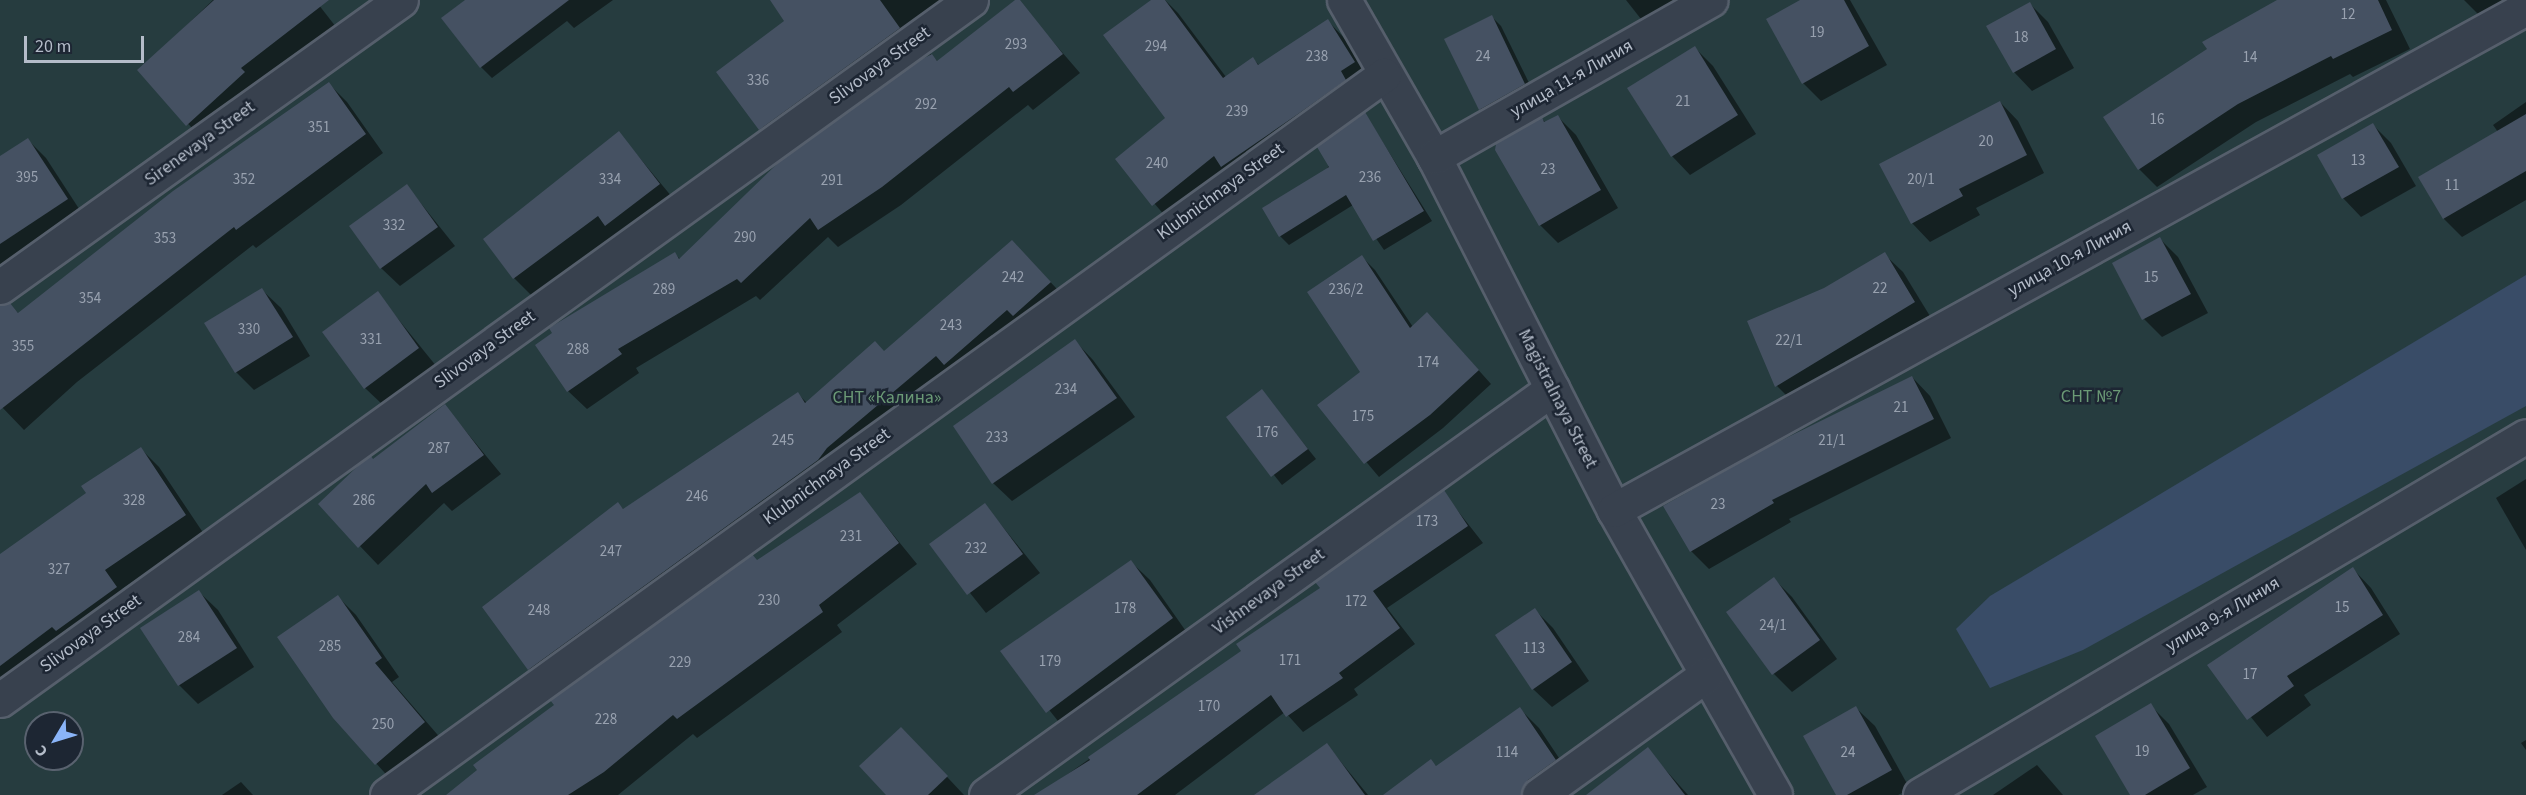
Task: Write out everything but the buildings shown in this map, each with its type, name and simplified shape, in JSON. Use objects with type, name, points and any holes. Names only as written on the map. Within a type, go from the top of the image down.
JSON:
[{"type":"street","name":"Sirenevaya Street","points":[[0,287],[401,0]]},
{"type":"street","name":"Slivovaya Street","points":[[0,700],[971,0]]},
{"type":"street","name":"Magistralnaya Street","points":[[1344,0],[1384,75],[1434,157],[1614,510],[1774,795]]},
{"type":"street","name":"улица 11-я Линия","points":[[1434,157],[1710,0]]},
{"type":"street","name":"улица 10-я Линия","points":[[1614,510],[2526,8]]},
{"type":"street","name":"Klubnichnaya Street","points":[[387,795],[1384,75]]},
{"type":"street","name":"Vishnevaya Street","points":[[986,795],[1552,389]]},
{"type":"street","name":"улица 9-я Линия","points":[[1920,795],[2526,436]]},
{"type":"street","points":[[1539,795],[1706,675]]},
{"type":"green space","name":"СНТ «Калина»","points":[[0,0],[2526,0],[2526,795],[0,795]]},
{"type":"water","points":[[2526,275],[2526,406],[2083,650],[1990,688],[1956,629],[1990,596]]},
{"type":"park label","name":"СНТ №7","points":[[2091,397]]}]
